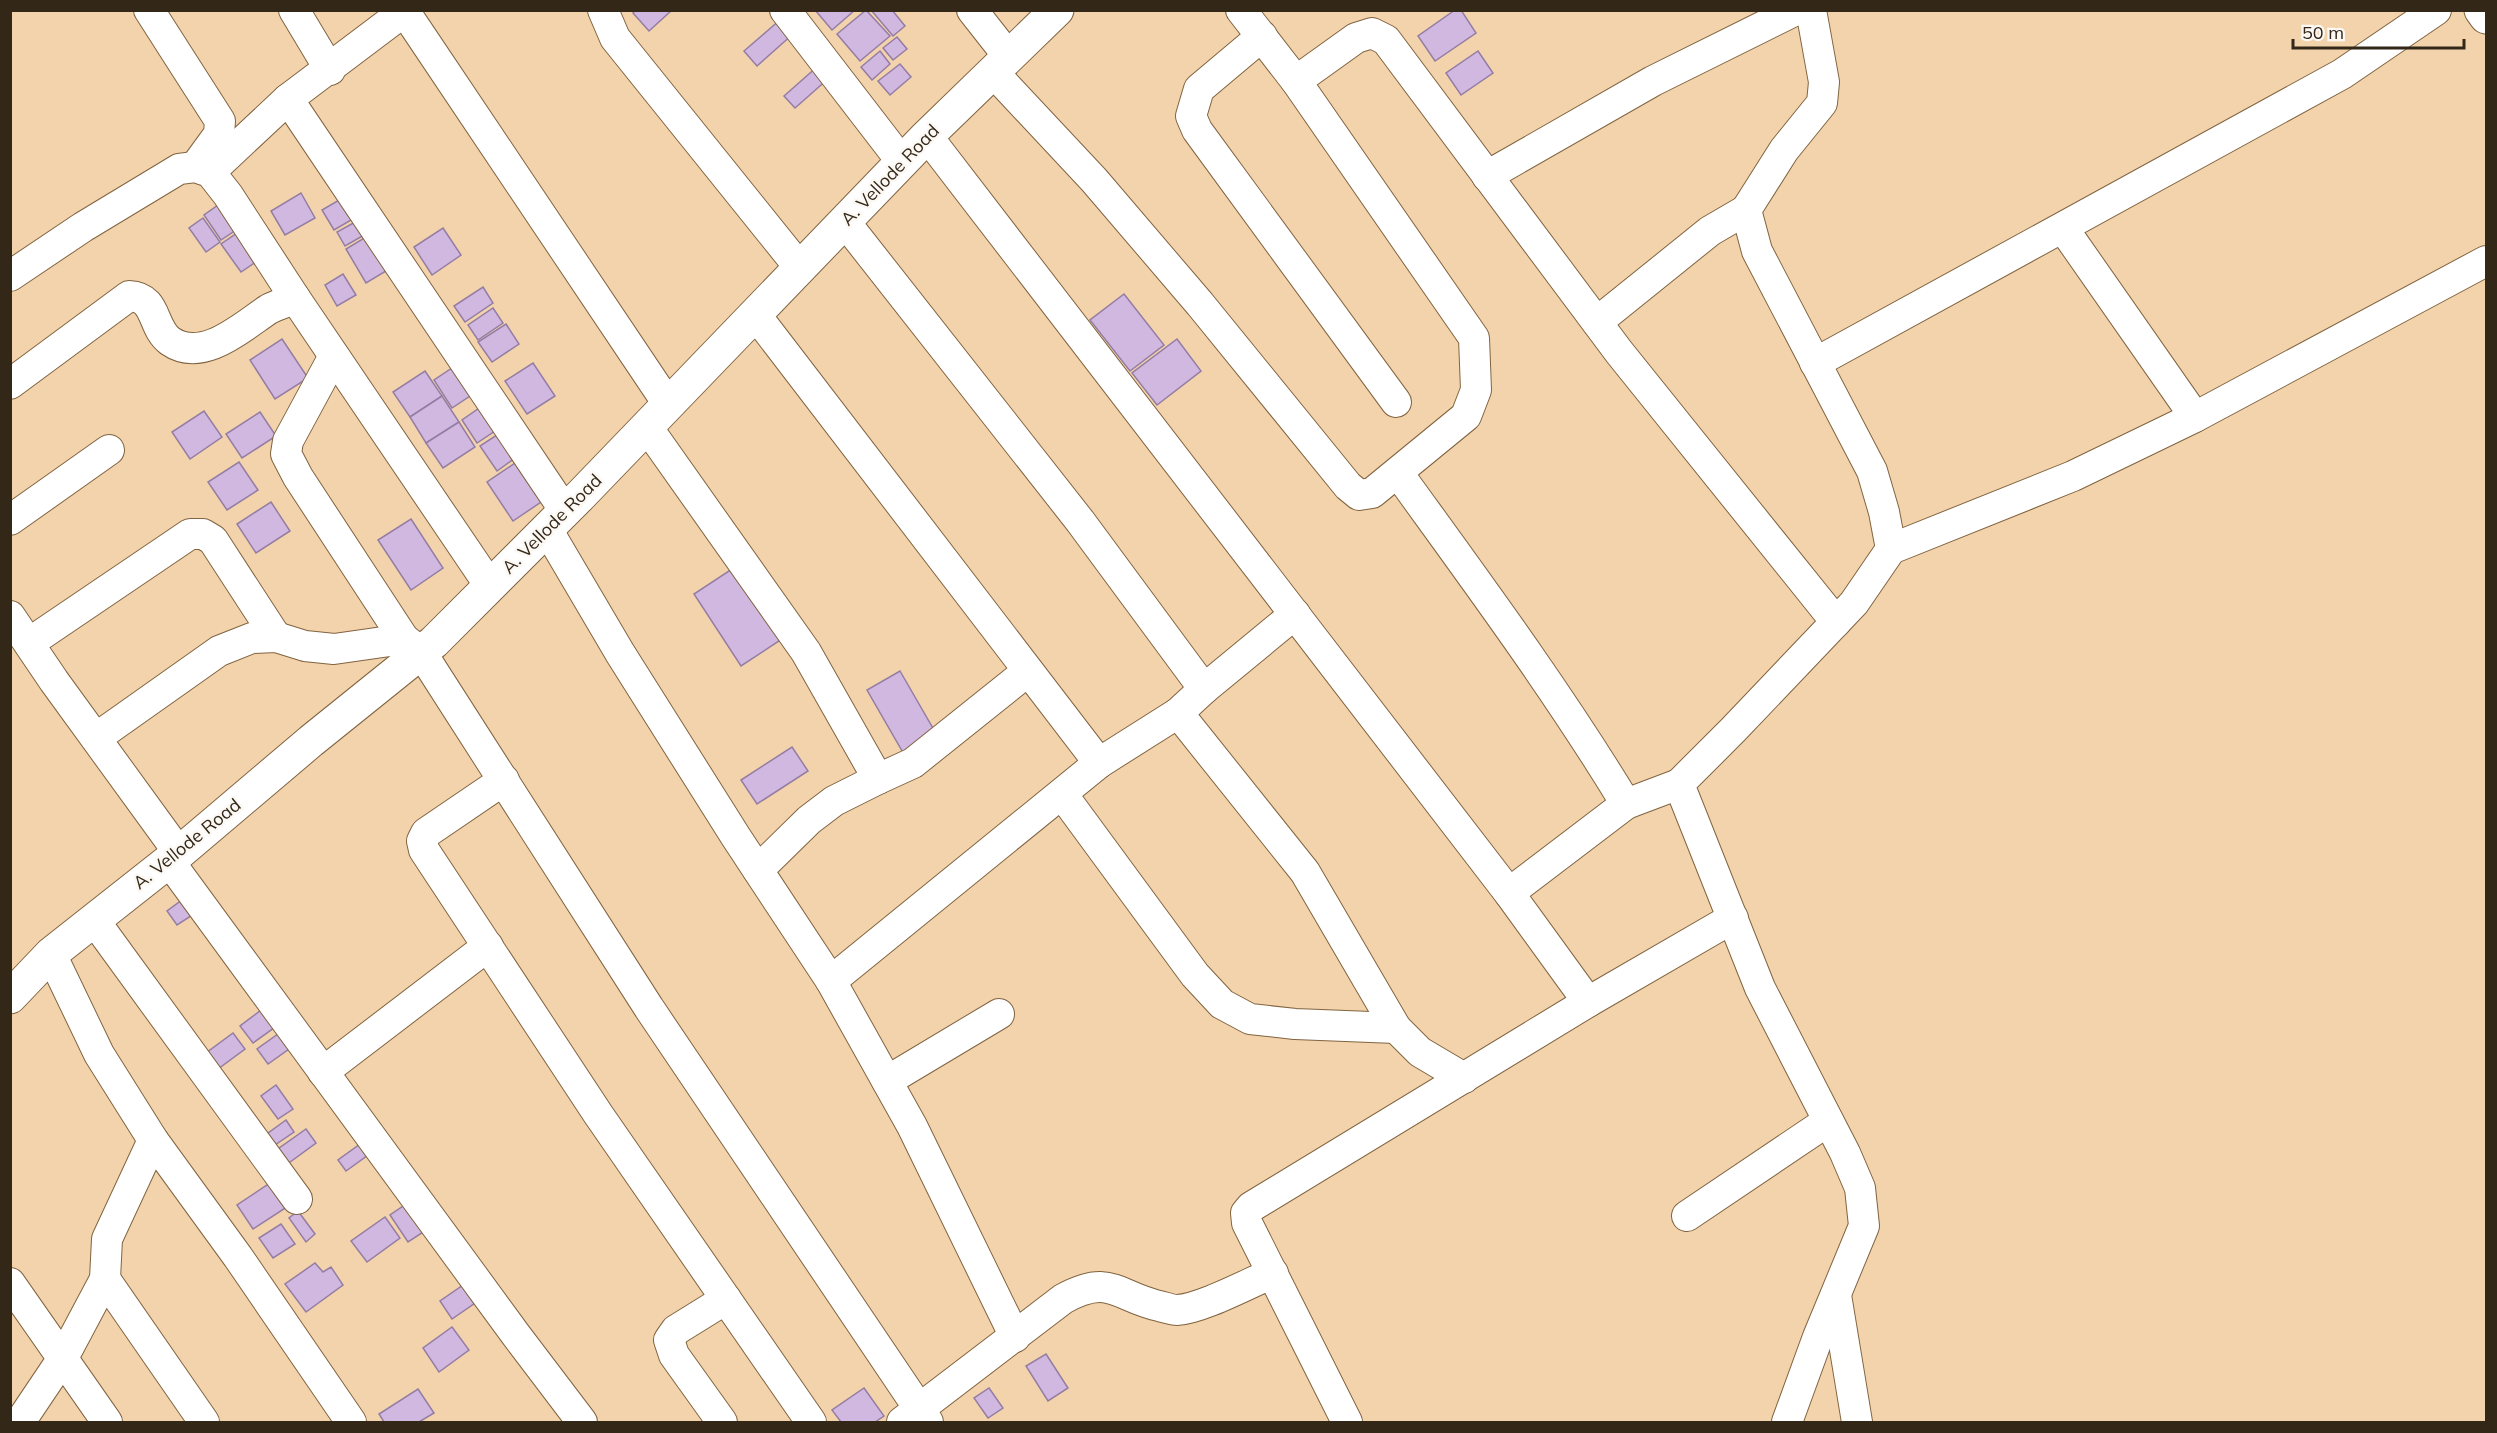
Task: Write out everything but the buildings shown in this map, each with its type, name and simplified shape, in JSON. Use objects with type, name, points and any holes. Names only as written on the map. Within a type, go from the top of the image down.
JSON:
[{"type":"main road","name":"A. Vellode Road","points":[[10,997],[51,954],[174,857],[413,645],[490,586],[658,416],[927,136],[1057,10]]},
{"type":"main road","points":[[2481,10],[2487,17]]},
{"type":"street","points":[[149,10],[220,121],[219,135],[202,169]]},
{"type":"street","points":[[294,10],[330,70]]},
{"type":"street","points":[[603,10],[615,38],[800,268]]},
{"type":"street","points":[[785,10],[902,162]]},
{"type":"street","points":[[972,10],[1001,65],[1094,180],[1178,278],[1348,486],[1359,495],[1372,493],[1466,416],[1476,390],[1474,338],[1296,81],[1241,10]]},
{"type":"street","points":[[1487,176],[1653,81],[1796,10]]},
{"type":"street","points":[[1597,322],[1710,231],[1746,210],[1784,150],[1822,103],[1824,82],[1811,10]]},
{"type":"street","points":[[1815,363],[2342,74],[2436,10]]},
{"type":"street","points":[[10,276],[83,227],[179,169],[202,169],[288,99],[330,70],[405,11],[806,652],[878,779]]},
{"type":"street","points":[[1296,81],[1356,38],[1372,33],[1386,40],[1597,322],[1836,622]]},
{"type":"street","points":[[1262,36],[1199,89],[1191,117],[1204,139],[1396,402]]},
{"type":"street","points":[[288,99],[556,520],[620,653],[831,981],[912,1126],[1015,1337]]},
{"type":"street","points":[[927,136],[1509,893],[1588,1002]]},
{"type":"street","points":[[202,169],[228,195],[490,586]]},
{"type":"street","points":[[1746,210],[1757,251],[1872,471],[1884,512],[1890,549]]},
{"type":"street","points":[[845,222],[1080,521],[1204,689]]},
{"type":"street","points":[[2064,228],[2194,417]]},
{"type":"street","points":[[1509,893],[1626,804],[1679,783],[1854,603],[1890,549],[2073,476],[2194,417],[2487,261]]},
{"type":"street","points":[[10,384],[129,296],[139,296],[146,300],[165,336],[171,342],[189,348],[201,348],[233,334],[272,308],[295,298]]},
{"type":"street","points":[[755,314],[1099,763]]},
{"type":"street","points":[[334,356],[288,441],[286,454],[298,477],[504,780],[649,1008],[917,1418],[1063,1299],[1089,1287],[1110,1287],[1153,1305],[1177,1310],[1210,1301],[1273,1273]]},
{"type":"street","points":[[10,520],[109,450]]},
{"type":"street","points":[[1398,473],[1506,624],[1626,804]]},
{"type":"street","points":[[29,643],[190,534],[203,534],[213,540],[276,637]]},
{"type":"street","points":[[831,981],[1099,763],[1178,712],[1295,614]]},
{"type":"street","points":[[10,616],[96,738],[174,857],[323,1072],[582,1422]]},
{"type":"street","points":[[96,738],[219,651],[252,638],[276,637],[305,646],[334,649],[413,645]]},
{"type":"street","points":[[758,870],[809,820],[834,801],[913,763],[1028,671]]},
{"type":"street","points":[[1178,712],[1305,872],[1396,1028],[1420,1052],[1464,1077]]},
{"type":"street","points":[[504,780],[426,832],[422,841],[424,850],[598,1114],[811,1422]]},
{"type":"street","points":[[1679,783],[1760,988],[1860,1188],[1864,1226],[1787,1422]]},
{"type":"street","points":[[1062,794],[1195,975],[1222,1004],[1250,1019],[1295,1024],[1396,1028]]},
{"type":"street","points":[[1347,1422],[1247,1223],[1246,1213],[1251,1207],[1464,1077],[1733,918]]},
{"type":"street","points":[[94,920],[297,1199]]},
{"type":"street","points":[[323,1072],[488,946]]},
{"type":"street","points":[[51,954],[99,1054],[153,1140],[238,1257],[351,1422]]},
{"type":"street","points":[[887,1081],[999,1014]]},
{"type":"street","points":[[1687,1216],[1828,1121]]},
{"type":"street","points":[[20,1422],[63,1358],[105,1278],[107,1239],[153,1140]]},
{"type":"street","points":[[105,1278],[204,1422]]},
{"type":"street","points":[[10,1283],[107,1422]]},
{"type":"street","points":[[1836,1294],[1857,1422]]},
{"type":"street","points":[[722,1422],[674,1355],[669,1340],[676,1330],[726,1299]]}]
